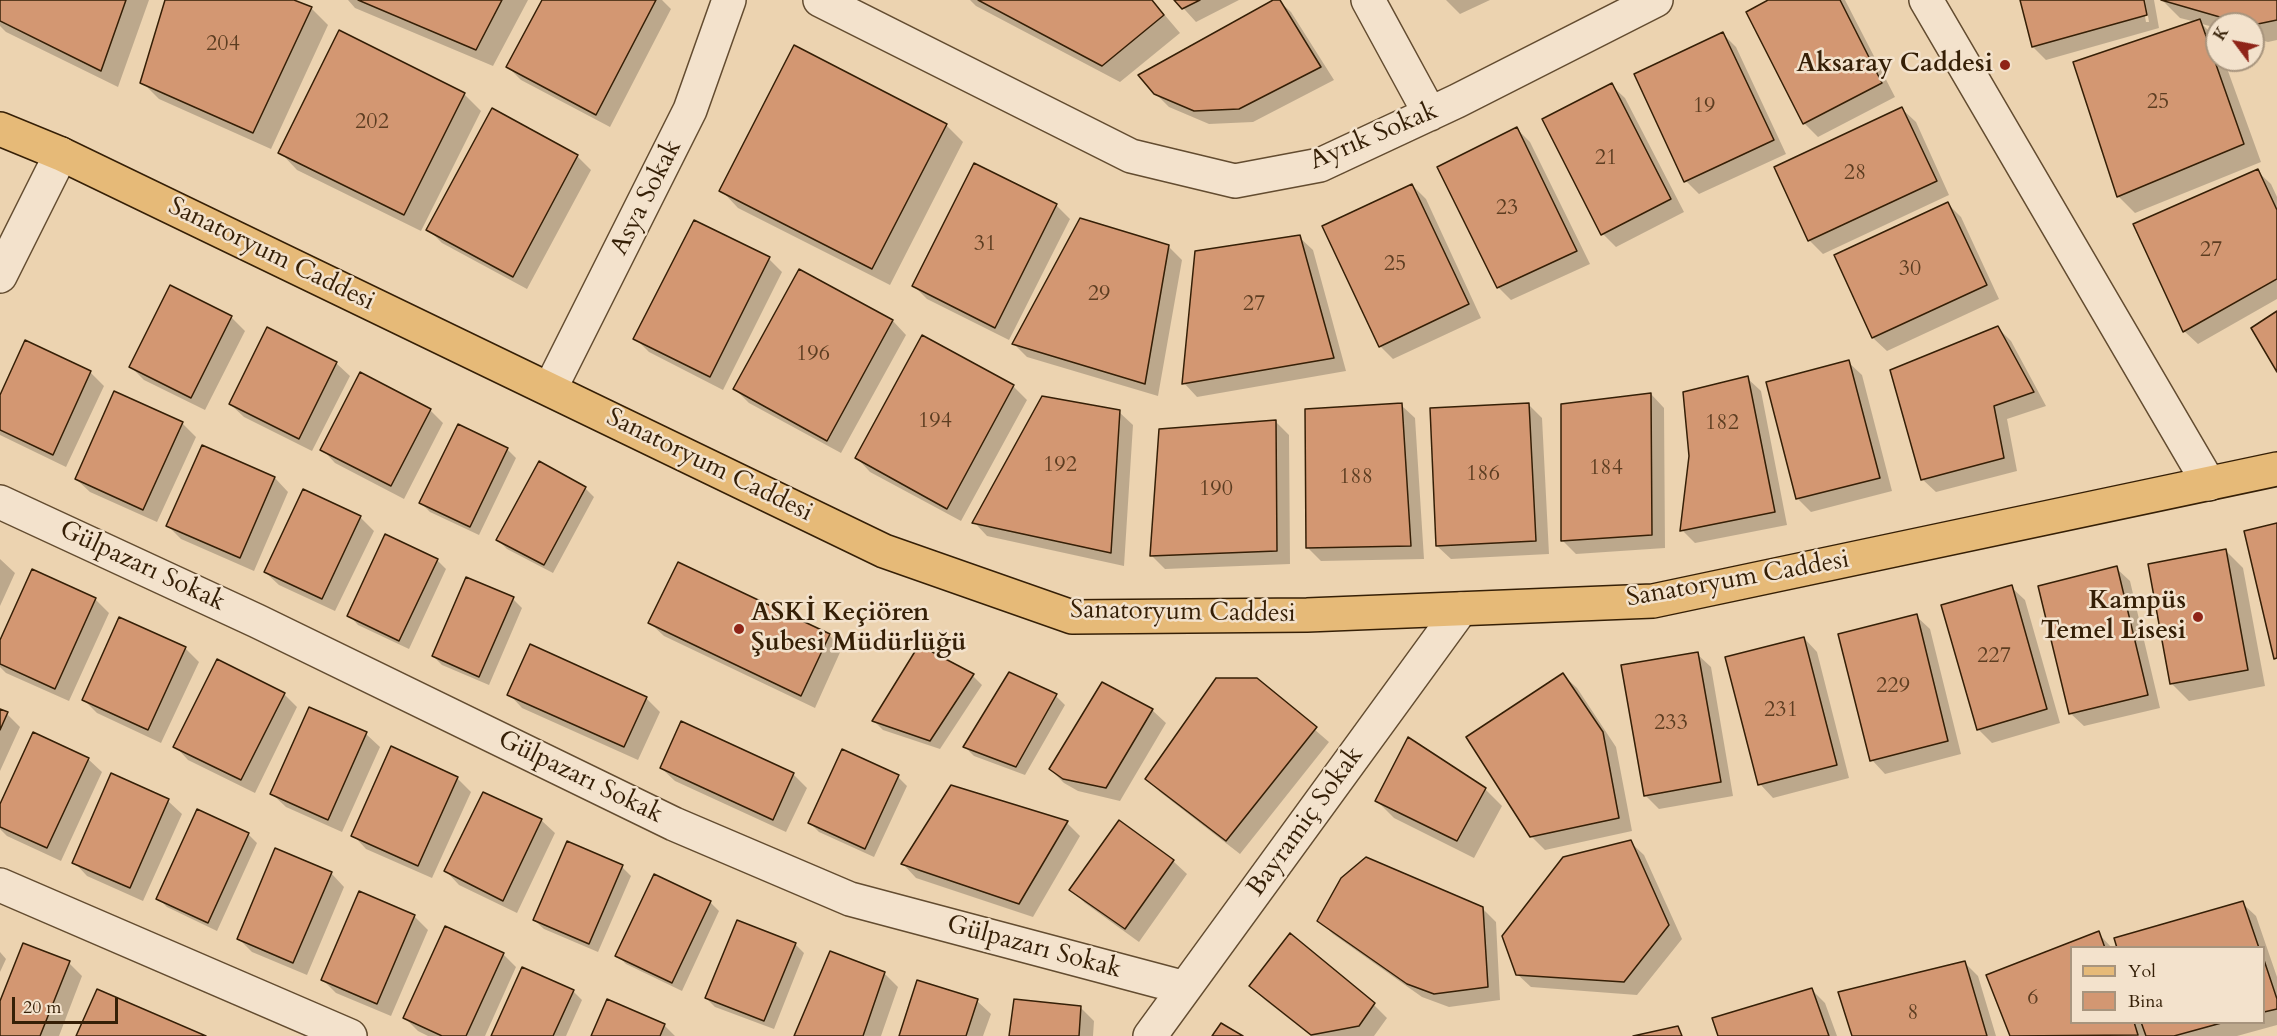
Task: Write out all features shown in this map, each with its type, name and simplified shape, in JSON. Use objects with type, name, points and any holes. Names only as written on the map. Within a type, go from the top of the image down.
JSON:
[{"type":"main road","name":"Sanatoryum Caddesi","points":[[0,129],[61,154],[884,551],[1071,617],[1307,615],[1653,601],[2277,469]]},
{"type":"street","name":"Asya Sokak","points":[[550,390],[690,110],[729,0]]},
{"type":"street","name":"Ayrık Sokak","points":[[820,0],[1131,156],[1235,181],[1320,165],[1430,114],[1656,0]]},
{"type":"street","points":[[1368,0],[1430,114]]},
{"type":"street","points":[[1926,0],[2209,484]]},
{"type":"street","points":[[0,276],[61,154]]},
{"type":"street","name":"Gülpazarı Sokak","points":[[0,502],[257,621],[674,824],[850,899],[1185,988]]},
{"type":"street","name":"Bayramiç Sokak","points":[[1150,1036],[1461,609]]},
{"type":"street","points":[[0,885],[350,1036]]},
{"type":"building","points":[[0,0],[126,0],[101,71],[0,21]]},
{"type":"building","points":[[165,0],[294,0],[312,7],[253,133],[140,83]]},
{"type":"building","points":[[358,0],[502,0],[476,50]]},
{"type":"building","points":[[542,0],[656,0],[596,115],[506,67]]},
{"type":"building","points":[[978,0],[1152,0],[1164,15],[1102,66]]},
{"type":"building","points":[[1174,0],[1200,0],[1182,9]]},
{"type":"building","points":[[1273,0],[1280,0],[1321,67],[1239,109],[1194,111],[1154,94],[1138,75]]},
{"type":"building","points":[[1768,0],[1840,0],[1882,83],[1803,124],[1746,12]]},
{"type":"building","points":[[2020,0],[2144,0],[2147,15],[2032,47]]},
{"type":"building","points":[[2161,0],[2277,0],[2277,20],[2265,22],[2265,12],[2205,13]]},
{"type":"building","points":[[2200,19],[2205,33],[2205,72],[2219,72],[2244,144],[2117,197],[2073,62]]},
{"type":"building","points":[[339,30],[465,93],[404,215],[278,153]]},
{"type":"building","points":[[1723,32],[1774,140],[1684,182],[1634,74]]},
{"type":"building","points":[[794,45],[947,124],[872,269],[719,191]]},
{"type":"building","points":[[1612,83],[1671,199],[1601,235],[1542,119]]},
{"type":"building","points":[[1902,107],[1937,181],[1808,241],[1774,167]]},
{"type":"building","points":[[492,108],[578,155],[513,277],[426,230]]},
{"type":"building","points":[[1517,127],[1577,251],[1497,288],[1437,167]]},
{"type":"building","points":[[974,163],[1057,204],[995,328],[912,286]]},
{"type":"building","points":[[2258,169],[2277,210],[2277,279],[2183,332],[2133,224]]},
{"type":"building","points":[[1412,184],[1469,304],[1379,347],[1322,226]]},
{"type":"building","points":[[1948,202],[1987,285],[1872,338],[1834,255]]},
{"type":"building","points":[[1080,218],[1169,245],[1145,384],[1012,344]]},
{"type":"building","points":[[694,220],[770,257],[710,377],[633,339]]},
{"type":"building","points":[[1300,235],[1334,358],[1182,384],[1195,251]]},
{"type":"building","points":[[799,269],[893,320],[827,441],[733,389]]},
{"type":"building","points":[[170,285],[232,316],[191,398],[129,367]]},
{"type":"building","points":[[2277,311],[2277,372],[2251,328]]},
{"type":"building","points":[[1998,326],[2034,392],[1994,406],[2004,458],[1921,480],[1890,370]]},
{"type":"building","points":[[267,327],[337,362],[299,439],[229,404]]},
{"type":"building","points":[[922,335],[1014,385],[947,509],[855,458]]},
{"type":"building","points":[[25,340],[91,371],[53,455],[0,430],[0,395]]},
{"type":"building","points":[[1849,360],[1880,478],[1796,499],[1766,382]]},
{"type":"building","points":[[360,372],[431,409],[391,486],[320,450]]},
{"type":"building","points":[[1748,376],[1775,512],[1680,531],[1689,456],[1683,392]]},
{"type":"building","points":[[114,391],[183,422],[143,510],[75,479]]},
{"type":"building","points":[[1651,393],[1652,535],[1561,541],[1561,404]]},
{"type":"building","points":[[1042,396],[1120,410],[1111,553],[972,523]]},
{"type":"building","points":[[1402,403],[1411,546],[1306,548],[1305,409]]},
{"type":"building","points":[[1529,403],[1536,541],[1436,546],[1430,408]]},
{"type":"building","points":[[1276,420],[1277,551],[1150,556],[1159,429]]},
{"type":"building","points":[[458,424],[508,448],[470,527],[419,503]]},
{"type":"building","points":[[202,445],[275,477],[240,558],[166,526]]},
{"type":"building","points":[[539,461],[586,487],[544,565],[496,540]]},
{"type":"building","points":[[303,489],[361,516],[322,599],[264,572]]},
{"type":"building","points":[[2277,523],[2277,658],[2274,659],[2244,531]]},
{"type":"building","points":[[385,534],[438,559],[399,641],[347,616]]},
{"type":"building","name":"Kampüs Temel Lisesi","points":[[2226,549],[2248,670],[2170,684],[2148,564]]},
{"type":"building","name":"ASKİ Keçiören Şubesi Müdürlüğü","points":[[678,562],[830,634],[801,696],[648,623]]},
{"type":"building","points":[[2117,566],[2148,695],[2069,714],[2038,586]]},
{"type":"building","points":[[32,569],[96,598],[55,689],[0,664],[0,640]]},
{"type":"building","points":[[466,577],[514,597],[479,677],[432,656]]},
{"type":"building","points":[[2012,585],[2047,709],[1977,730],[1941,605]]},
{"type":"building","points":[[1917,614],[1948,741],[1870,761],[1838,634]]},
{"type":"building","points":[[119,617],[186,647],[148,730],[82,700]]},
{"type":"building","points":[[1804,637],[1837,765],[1758,785],[1725,657]]},
{"type":"building","points":[[530,644],[647,697],[624,747],[507,695]]},
{"type":"building","points":[[919,645],[974,674],[930,741],[872,721]]},
{"type":"building","points":[[1698,652],[1721,782],[1644,796],[1621,665]]},
{"type":"building","points":[[217,659],[285,693],[241,780],[173,747]]},
{"type":"building","points":[[1009,672],[1057,694],[1016,767],[963,747]]},
{"type":"building","points":[[1563,673],[1603,732],[1619,818],[1530,837],[1466,737]]},
{"type":"building","points":[[1216,678],[1257,678],[1317,727],[1226,841],[1145,779]]},
{"type":"building","points":[[1102,682],[1153,709],[1106,788],[1063,779],[1049,769]]},
{"type":"building","points":[[309,707],[367,732],[328,820],[270,794]]},
{"type":"building","points":[[0,709],[8,712],[0,730]]},
{"type":"building","points":[[681,721],[794,773],[773,820],[660,768]]},
{"type":"building","points":[[33,732],[89,758],[47,848],[0,827],[0,804]]},
{"type":"building","points":[[1408,737],[1486,788],[1457,841],[1375,801]]},
{"type":"building","points":[[391,746],[458,777],[418,866],[351,836]]},
{"type":"building","points":[[842,749],[899,775],[865,849],[808,823]]},
{"type":"building","points":[[111,773],[169,799],[130,888],[72,863]]},
{"type":"building","points":[[951,785],[1068,821],[1019,904],[901,864]]},
{"type":"building","points":[[483,792],[542,819],[503,901],[444,871]]},
{"type":"building","points":[[197,809],[249,833],[208,923],[156,899]]},
{"type":"building","points":[[1119,820],[1174,860],[1125,929],[1069,890]]},
{"type":"building","points":[[1631,840],[1669,925],[1624,982],[1516,975],[1502,936],[1563,857]]},
{"type":"building","points":[[567,841],[623,865],[589,944],[533,920]]},
{"type":"building","points":[[275,848],[332,872],[293,963],[237,939]]},
{"type":"building","points":[[1366,857],[1483,907],[1488,987],[1434,994],[1407,984],[1317,921],[1341,878]]},
{"type":"building","points":[[654,874],[711,901],[672,983],[615,956]]},
{"type":"building","points":[[359,891],[415,915],[377,1004],[321,980]]},
{"type":"building","points":[[2243,901],[2258,946],[2116,946],[2114,938]]},
{"type":"building","points":[[737,920],[796,943],[764,1021],[705,998]]},
{"type":"building","points":[[445,926],[504,953],[466,1036],[442,1036],[403,1018]]},
{"type":"building","points":[[2099,931],[2104,946],[2070,946],[2070,1024],[2135,1024],[2138,1035],[2010,1036],[1986,975]]},
{"type":"building","points":[[1290,933],[1375,1003],[1359,1026],[1311,1035],[1249,986]]},
{"type":"building","points":[[23,943],[70,961],[40,1036],[0,1036],[0,1001]]},
{"type":"building","points":[[830,951],[885,972],[863,1036],[794,1036]]},
{"type":"building","points":[[1965,961],[1987,1036],[1852,1036],[1838,992]]},
{"type":"building","points":[[2265,963],[2277,999],[2277,1009],[2265,1012]]},
{"type":"building","points":[[522,967],[574,990],[553,1036],[491,1036]]},
{"type":"building","points":[[917,980],[978,999],[966,1036],[899,1036]]},
{"type":"building","points":[[1812,988],[1829,1036],[1718,1036],[1712,1018]]},
{"type":"building","points":[[97,989],[206,1036],[76,1036]]},
{"type":"building","points":[[607,999],[665,1024],[660,1036],[591,1036]]},
{"type":"building","points":[[1014,999],[1081,1006],[1079,1036],[1009,1036]]},
{"type":"building","points":[[1221,1023],[1243,1036],[1212,1036]]},
{"type":"building","points":[[2142,1024],[2218,1024],[2174,1036],[2146,1036]]},
{"type":"building","points":[[1678,1026],[1682,1036],[1633,1036]]},
{"type":"place","name":"Aksaray Caddesi","points":[[2005,65]]},
{"type":"place","name":"Kampüs Temel Lisesi","points":[[2198,617]]},
{"type":"place","name":"ASKİ Keçiören Şubesi Müdürlüğü","points":[[739,629]]}]
